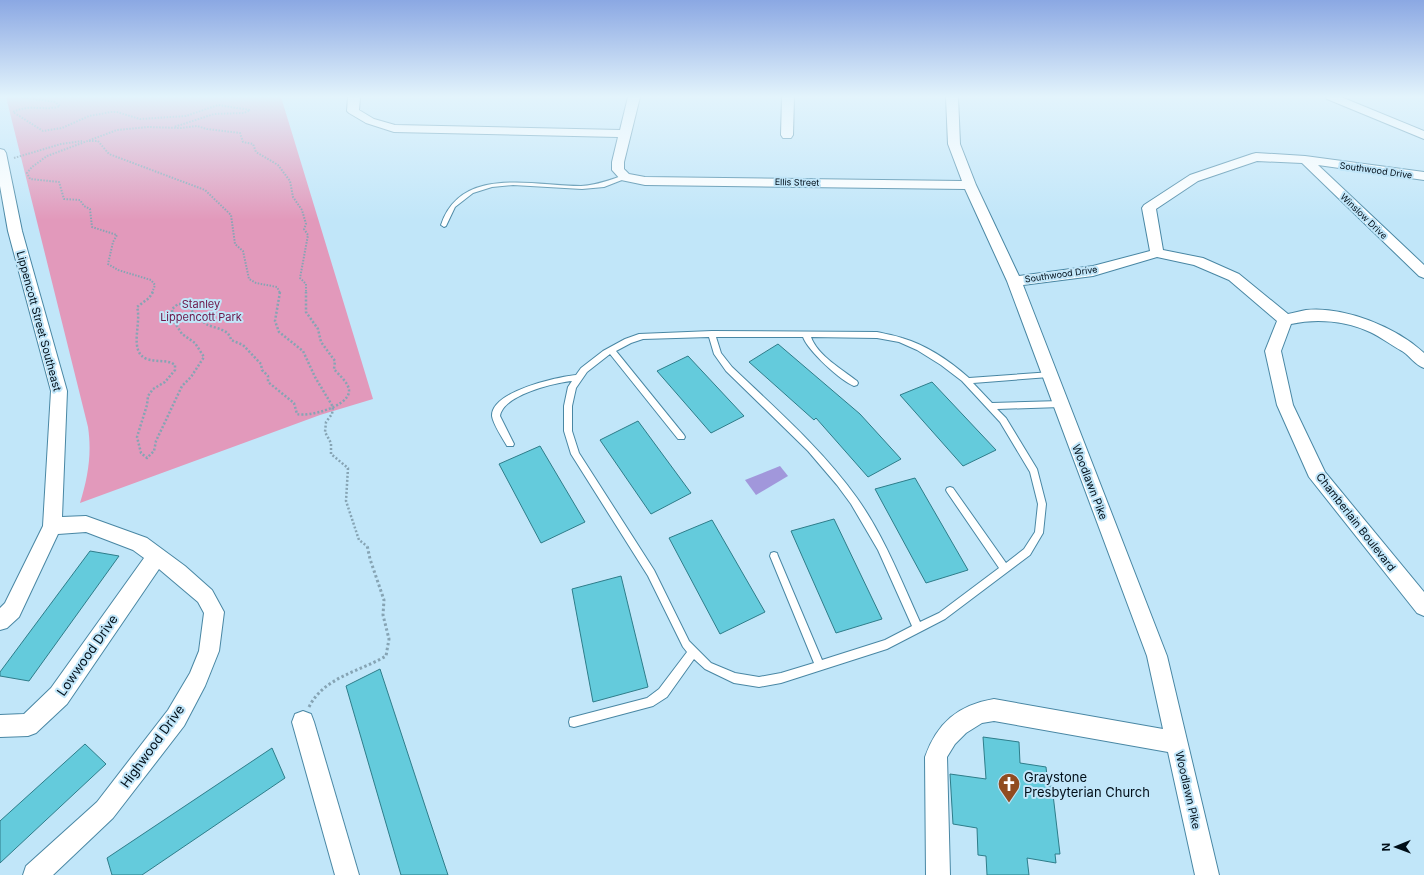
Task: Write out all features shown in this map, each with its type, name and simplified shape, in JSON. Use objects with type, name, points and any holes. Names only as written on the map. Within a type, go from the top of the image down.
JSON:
[{"type":"street","points":[[625,138],[618,162],[618,170],[625,177]]},
{"type":"street","name":"Woodlawn Pike","points":[[954,138],[954,144],[970,185],[1014,281],[1156,656],[1207,875]]},
{"type":"street","name":"Southwood Drive","points":[[1014,281],[1093,271],[1157,253],[1149,208],[1194,178],[1256,157],[1305,160],[1424,176]]},
{"type":"street","name":"Lippencott Street Southeast","points":[[0,621],[12,610],[52,526],[59,391],[15,231],[1,158]]},
{"type":"street","name":"Winslow Drive","points":[[1305,160],[1424,273]]},
{"type":"street","name":"Ellis Street","points":[[625,177],[645,180],[970,185]]},
{"type":"street","points":[[1157,253],[1198,261],[1234,277],[1285,320],[1306,315],[1340,316],[1375,328],[1417,346],[1424,362]]},
{"type":"street","name":"Chamberlain Boulevard","points":[[1285,320],[1273,351],[1274,359],[1284,405],[1318,477],[1424,607]]},
{"type":"street","name":"Highwood Drive","points":[[35,875],[105,810],[176,718],[198,679],[209,651],[214,612],[205,596],[157,556],[140,544],[86,524],[52,526]]},
{"type":"street","name":"Lowwood Drive","points":[[0,726],[28,725],[59,696],[157,556]]},
{"type":"street","points":[[938,875],[936,757],[938,749],[958,724],[979,712],[994,710],[1177,743]]},
{"type":"street","points":[[304,722],[347,875]]},
{"type":"lane","points":[[444,225],[452,207],[466,195],[482,188],[499,184],[578,188],[614,183],[625,177]]},
{"type":"lane","points":[[712,334],[718,354],[729,369],[812,450],[854,502],[886,557],[918,628]]},
{"type":"lane","points":[[806,334],[807,339],[813,348],[854,383]]},
{"type":"lane","points":[[806,334],[877,335],[900,340],[920,348],[944,363],[967,381],[1003,420],[1034,470],[1042,504],[1039,533],[1027,552],[942,616],[887,644],[781,678],[759,682],[734,678],[708,666],[686,644],[651,573],[575,454],[568,431],[568,406],[572,387],[584,370],[611,350],[628,341],[642,336],[806,334]]},
{"type":"lane","points":[[611,350],[681,437]]},
{"type":"lane","points":[[967,381],[1049,374]]},
{"type":"lane","points":[[510,444],[496,415],[497,409],[502,403],[536,386],[553,381],[578,378]]},
{"type":"lane","points":[[991,406],[1061,404]]},
{"type":"lane","points":[[950,490],[1005,569]]},
{"type":"lane","points":[[774,556],[820,666]]},
{"type":"lane","points":[[574,722],[649,702],[662,693],[693,652]]},
{"type":"path","points":[[94,138],[71,146],[38,162],[29,168],[27,173],[30,179],[59,182],[64,199],[80,200],[84,206],[90,210],[92,219],[90,226],[116,234],[117,236],[113,242],[108,264],[118,270],[151,280],[155,285],[154,290],[137,307],[140,316],[137,336],[139,353],[141,357],[148,359],[171,361],[175,365],[175,370],[165,382],[153,389],[148,396],[147,405],[142,415],[137,437],[141,453],[144,457],[150,457],[153,453],[156,447],[156,441],[165,424],[176,396],[204,357],[197,343],[191,338],[182,334],[179,327],[171,318],[172,310],[178,304],[187,304],[192,312],[199,316],[210,327],[227,332],[230,335],[231,340],[243,345],[261,364],[262,370],[268,376],[268,382],[294,403],[297,414],[303,416],[333,407],[343,402],[349,395],[349,391],[334,369],[335,361],[321,342],[318,329],[306,312],[306,284],[300,278],[302,262],[305,254],[304,244],[308,235],[304,229],[306,224],[302,210],[292,197],[290,181],[278,165],[256,152],[253,144],[243,142],[242,138]]},
{"type":"path","points":[[1,158],[61,144],[88,140],[98,141],[109,154],[150,168],[205,190],[212,199],[226,210],[232,220],[235,244],[243,251],[248,279],[256,283],[277,287],[280,292],[275,321],[279,332],[303,351],[315,377],[333,407],[332,414],[326,422],[325,432],[331,443],[331,454],[348,468],[346,501],[359,540],[367,545],[368,558],[385,600],[382,616],[388,630],[390,643],[386,656],[375,663],[338,678],[319,692],[311,702],[304,722]]},
{"type":"green space","name":"Stanley Lippencott Park","points":[[16,138],[293,138],[373,399],[320,415],[80,503],[85,484],[90,447],[88,427]]},
{"type":"shaded area","points":[[780,466],[788,476],[756,495],[745,480]]},
{"type":"building","points":[[778,344],[860,414],[901,459],[868,477],[816,418],[814,420],[749,362]]},
{"type":"building","points":[[688,356],[744,416],[711,433],[657,371]]},
{"type":"building","points":[[932,382],[996,450],[963,466],[900,395]]},
{"type":"building","points":[[638,421],[691,493],[651,514],[600,440]]},
{"type":"building","points":[[540,446],[585,522],[541,543],[499,464]]},
{"type":"building","points":[[915,478],[968,570],[926,583],[875,489]]},
{"type":"building","points":[[834,519],[882,619],[836,633],[791,531]]},
{"type":"building","points":[[712,520],[765,612],[720,634],[669,538]]},
{"type":"building","points":[[90,551],[119,556],[29,681],[0,676],[0,672]]},
{"type":"building","points":[[621,576],[648,687],[593,702],[572,589]]},
{"type":"building","points":[[380,669],[448,875],[401,875],[346,686]]},
{"type":"building","name":"Graystone Presbyterian Church","points":[[983,737],[1019,742],[1020,763],[1046,767],[1048,786],[1052,786],[1060,854],[1055,854],[1056,863],[1027,858],[1029,875],[987,875],[986,856],[978,855],[977,828],[953,824],[950,774],[986,779]]},
{"type":"building","points":[[85,744],[106,764],[0,863],[0,821]]},
{"type":"building","points":[[272,748],[285,778],[142,875],[112,875],[107,858]]},
{"type":"place","name":"Graystone Presbyterian Church","points":[[1009,804]]}]
